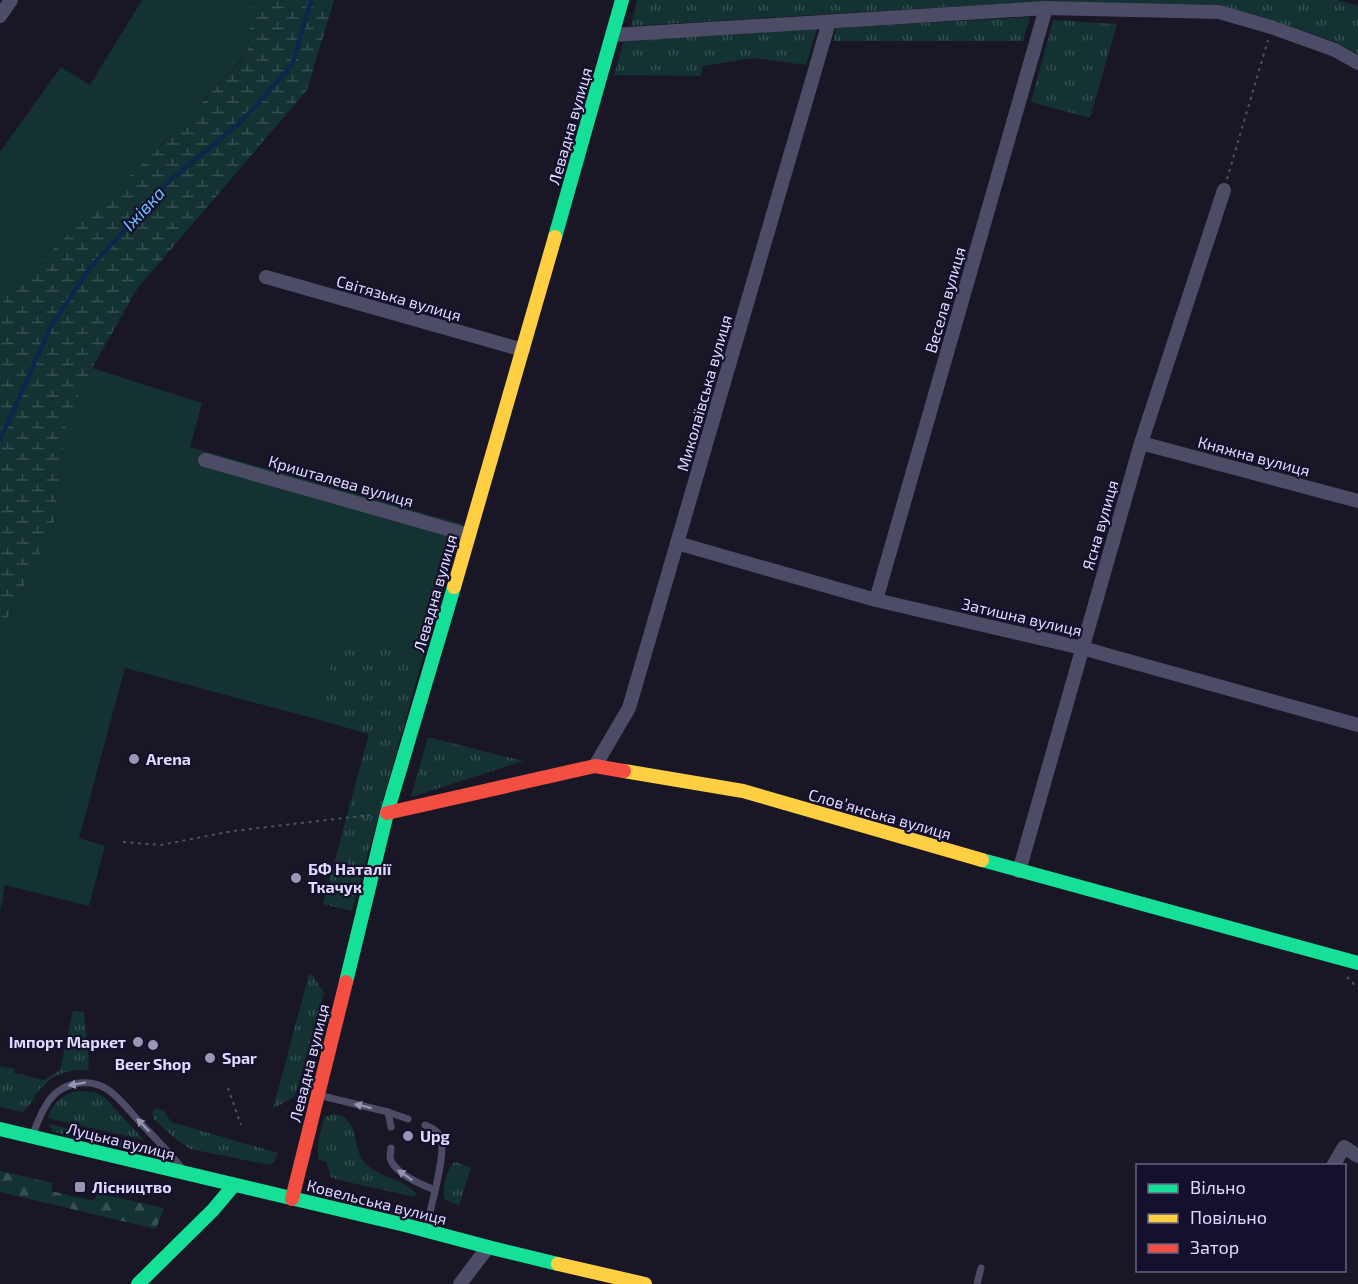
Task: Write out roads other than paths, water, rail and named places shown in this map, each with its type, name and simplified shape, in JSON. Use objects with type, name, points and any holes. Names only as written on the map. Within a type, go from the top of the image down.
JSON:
[{"type":"street","points":[[0,16],[11,0]]},
{"type":"street","name":"Левадна вулиця","points":[[292,1199],[387,813],[523,350],[622,0]]},
{"type":"street","points":[[613,35],[1046,8],[1219,12],[1271,27],[1335,50],[1358,63]]},
{"type":"street","name":"Весела вулиця","points":[[876,600],[1046,8]]},
{"type":"street","name":"Миколаївська вулиця","points":[[595,766],[629,708],[829,22]]},
{"type":"street","name":"Ясна вулиця","points":[[1019,872],[1141,443],[1224,190]]},
{"type":"street","name":"Світязька вулиця","points":[[266,278],[523,350]]},
{"type":"street","name":"Княжна вулиця","points":[[1141,443],[1358,501]]},
{"type":"street","name":"Кришталева вулиця","points":[[205,460],[469,535]]},
{"type":"street","name":"Затишна вулиця","points":[[678,543],[876,600],[1082,648],[1358,725]]},
{"type":"street","name":"Словʼянська вулиця","points":[[387,813],[595,766],[743,791],[1019,872],[1358,963]]},
{"type":"street","name":"Луцька вулиця","points":[[0,1129],[234,1185]]},
{"type":"street","points":[[1334,1164],[1344,1147],[1358,1156]]},
{"type":"street","points":[[138,1284],[213,1210],[234,1185]]},
{"type":"street","name":"Ковельська вулиця","points":[[234,1185],[426,1230],[598,1279],[645,1284]]},
{"type":"street","points":[[460,1284],[488,1247]]},
{"type":"lane","points":[[32,1137],[50,1097],[60,1089],[73,1084],[85,1082],[95,1084],[107,1089],[117,1098],[186,1174]]},
{"type":"lane","points":[[318,1095],[408,1119]]},
{"type":"lane","points":[[388,1112],[392,1127]]},
{"type":"lane","points":[[425,1125],[433,1128],[441,1137],[442,1154],[426,1230]]},
{"type":"lane","points":[[391,1148],[390,1159],[397,1168],[417,1183],[435,1190]]},
{"type":"lane","points":[[977,1284],[981,1268]]},
{"type":"waterway","name":"Іжівка","points":[[0,440],[51,326],[90,268],[167,183],[243,120],[292,65],[311,0]]},
{"type":"place","name":"Arena","points":[[134,759]]},
{"type":"place","name":"БФ Наталії Ткачук","points":[[296,878]]},
{"type":"place","name":"Імпорт Маркет","points":[[138,1042]]},
{"type":"place","name":"Beer Shop","points":[[153,1045]]},
{"type":"place","name":"Spar","points":[[210,1058]]},
{"type":"place","name":"Upg","points":[[408,1136]]},
{"type":"place","name":"Лісництво","points":[[80,1187]]}]
